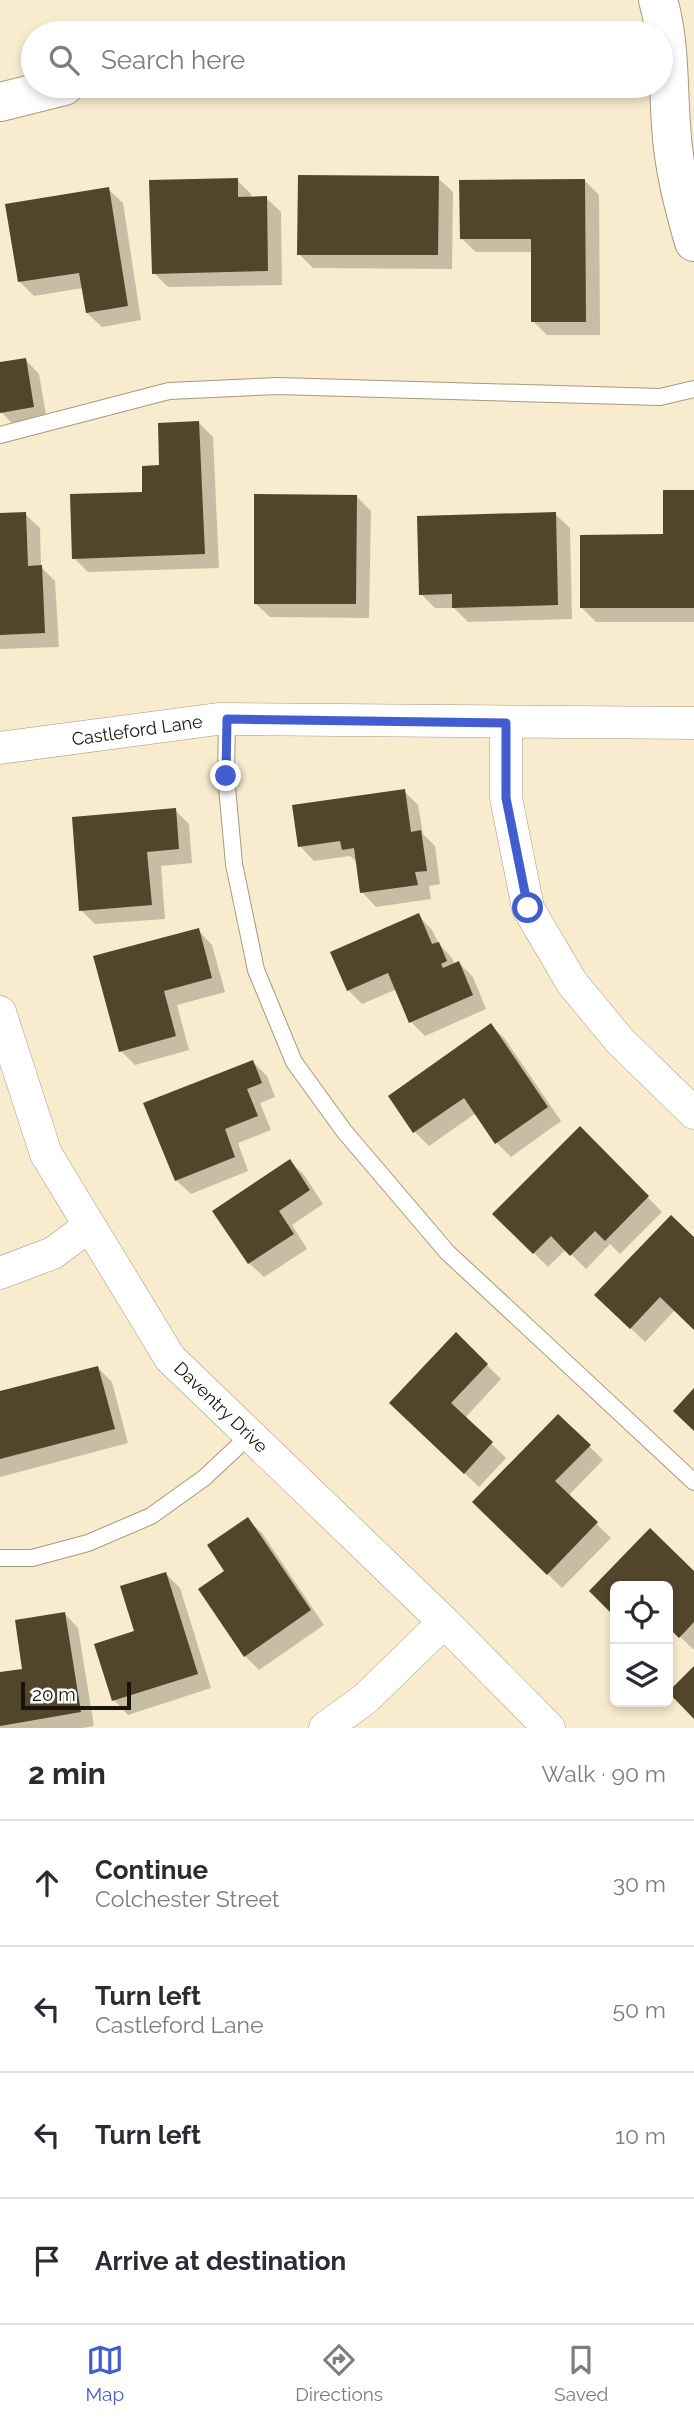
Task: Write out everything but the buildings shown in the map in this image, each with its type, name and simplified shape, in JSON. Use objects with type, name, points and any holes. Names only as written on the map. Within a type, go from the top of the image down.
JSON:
[{"type":"street","points":[[658,0],[664,21]]},
{"type":"street","points":[[675,70],[671,127],[678,179],[694,242]]},
{"type":"street","points":[[0,102],[21,97]]},
{"type":"street","name":"Castleford Lane","points":[[0,748],[227,719],[694,723]]},
{"type":"street","points":[[506,723],[506,798],[528,908],[572,983],[620,1041],[694,1113]]},
{"type":"street","name":"Daventry Drive","points":[[1,1015],[46,1154],[170,1358],[444,1622],[549,1728]]},
{"type":"street","points":[[0,1273],[53,1254],[88,1227]]},
{"type":"street","points":[[325,1728],[365,1699],[444,1622]]},
{"type":"lane","points":[[0,435],[169,391],[278,386],[660,397],[694,389]]},
{"type":"lane","points":[[227,719],[226,776],[234,864],[256,970],[294,1062],[344,1131],[447,1252],[694,1482]]},
{"type":"lane","points":[[0,1558],[32,1558],[88,1543],[151,1516],[204,1478],[250,1435]]},
{"type":"route","points":[[226,776],[227,719],[506,723],[506,798],[528,908]]}]
